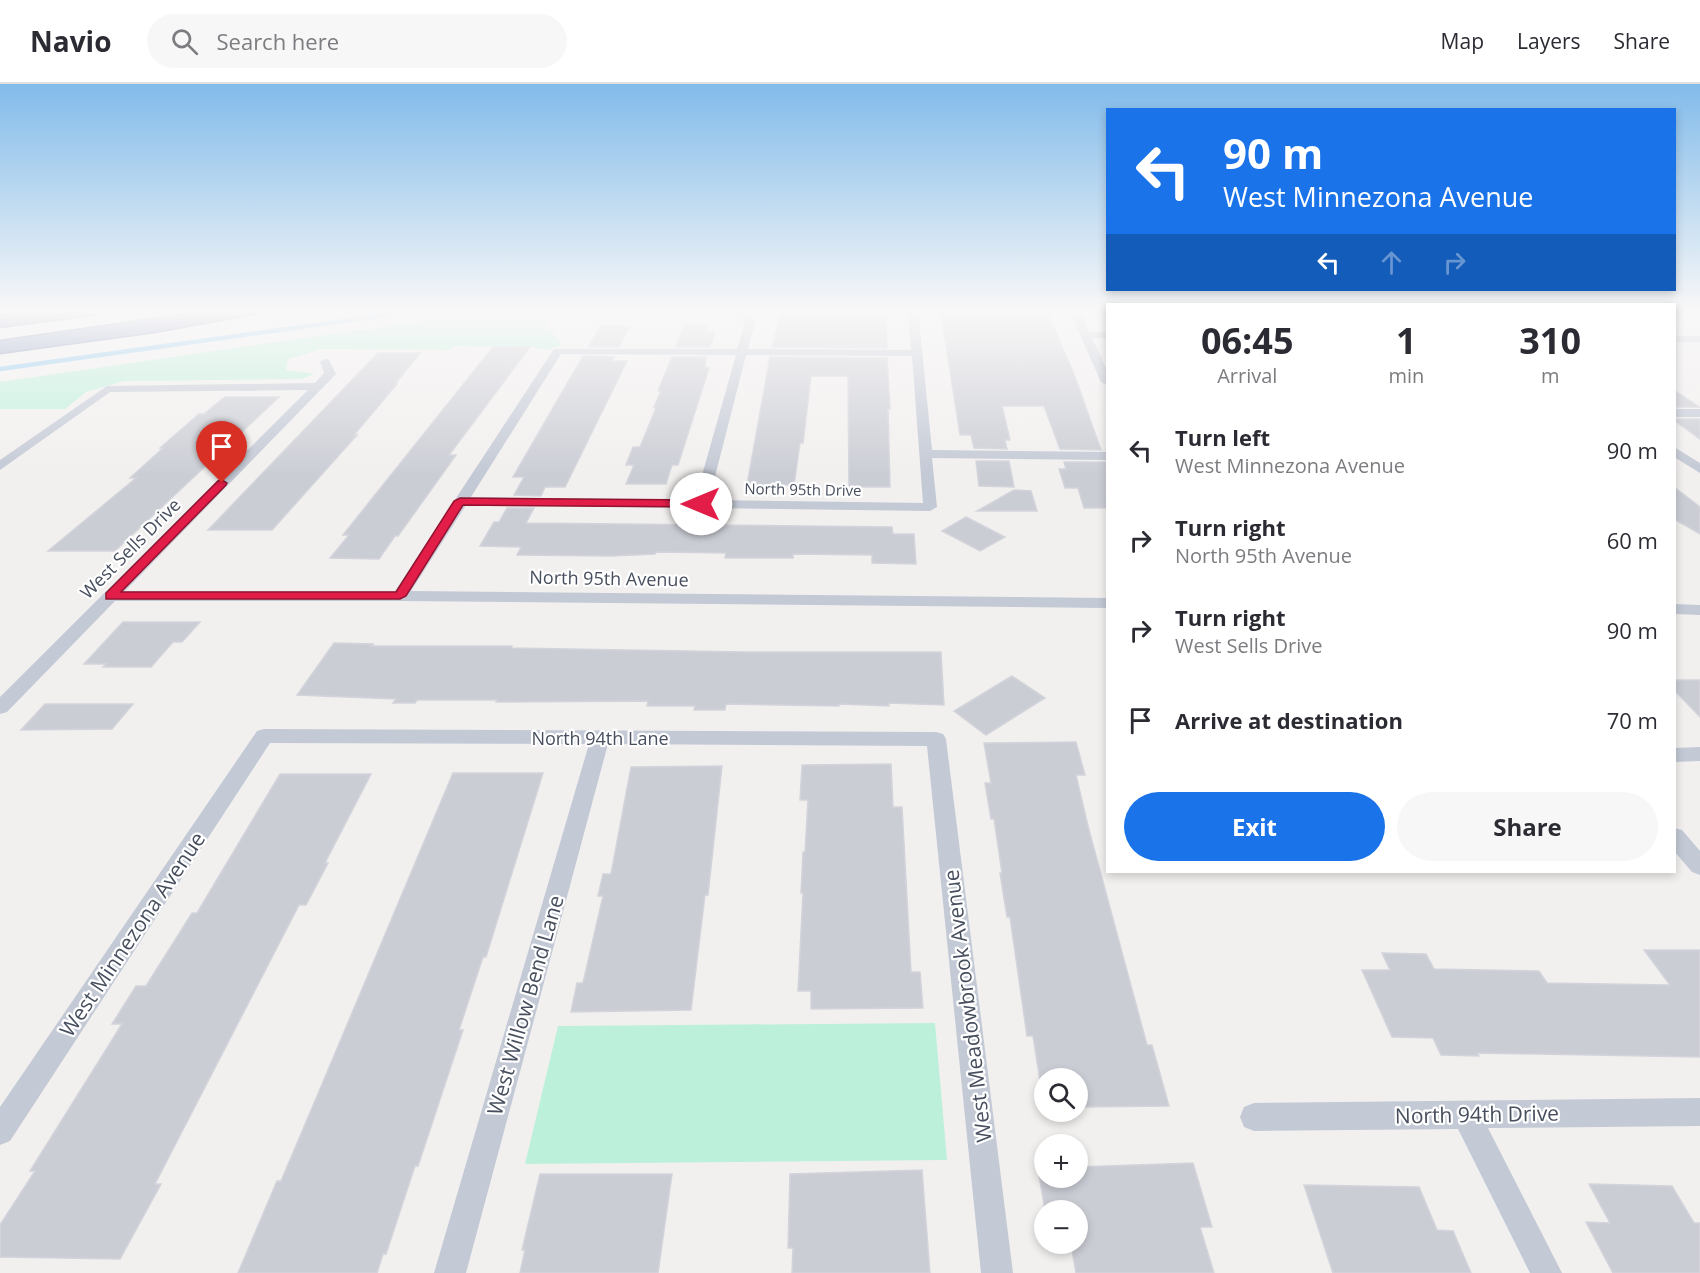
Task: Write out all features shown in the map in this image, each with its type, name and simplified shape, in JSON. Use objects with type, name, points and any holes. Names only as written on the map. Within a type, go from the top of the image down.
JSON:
[{"type":"street","name":"West Sells Drive","points":[[0,708],[330,374],[326,365]]},
{"type":"street","points":[[400,596],[549,365]]},
{"type":"street","points":[[701,504],[738,365]]},
{"type":"street","points":[[918,365],[927,454],[1106,456]]},
{"type":"street","points":[[1099,365],[1106,380]]},
{"type":"street","points":[[0,466],[107,389],[318,386]]},
{"type":"street","points":[[1676,413],[1700,413]]},
{"type":"street","points":[[1676,452],[1700,469]]},
{"type":"street","name":"North 95th Drive","points":[[460,501],[930,507],[927,454]]},
{"type":"street","name":"North 95th Avenue","points":[[111,596],[400,596],[1106,603]]},
{"type":"street","points":[[1676,609],[1700,610]]},
{"type":"street","name":"North 94th Lane","points":[[264,736],[936,739]]},
{"type":"street","name":"West Minnezona Avenue","points":[[0,1131],[264,736]]},
{"type":"street","name":"West Willow Bend Lane","points":[[450,1273],[600,738]]},
{"type":"street","name":"West Meadowbrook Avenue","points":[[936,739],[997,1273]]},
{"type":"street","points":[[1676,754],[1700,754]]},
{"type":"street","points":[[1676,838],[1700,866]]},
{"type":"street","name":"North 94th Drive","points":[[1254,1117],[1700,1112]]},
{"type":"street","points":[[1464,1113],[1546,1273]]},
{"type":"green space","points":[[114,365],[287,365],[286,370],[315,374],[301,379],[124,381],[86,392],[65,409],[0,409],[0,382]]},
{"type":"green space","points":[[935,1023],[947,1160],[525,1164],[558,1026]]},
{"type":"building","points":[[366,365],[410,365],[354,435],[357,435],[272,530],[208,530]]},
{"type":"building","points":[[478,365],[516,365],[449,455],[456,455],[379,559],[330,558],[349,535],[343,535]]},
{"type":"building","points":[[578,365],[625,365],[565,487],[545,487],[541,496],[514,495],[524,477],[513,477]]},
{"type":"building","points":[[669,365],[705,365],[705,368],[709,368],[678,465],[672,465],[666,484],[626,484],[634,465],[626,465],[633,447],[640,447],[656,408],[654,407],[661,391],[658,391]]},
{"type":"building","points":[[768,365],[887,365],[890,487],[849,487],[848,376],[811,376],[803,443],[800,443],[794,485],[747,485]]},
{"type":"building","points":[[949,365],[1070,365],[1101,450],[1060,449],[1044,406],[1002,406],[1010,440],[1005,440],[1007,449],[974,448],[971,435],[960,435]]},
{"type":"building","points":[[1676,391],[1699,407],[1676,407]]},
{"type":"building","points":[[225,397],[279,397],[115,551],[48,551],[136,478],[130,478],[199,414],[204,414]]},
{"type":"building","points":[[1676,419],[1700,419],[1700,439],[1676,421]]},
{"type":"building","points":[[976,461],[1009,461],[1014,487],[979,486]]},
{"type":"building","points":[[1064,462],[1106,462],[1106,508],[1084,508],[1078,488],[1065,488],[1059,469],[1066,469]]},
{"type":"building","points":[[1676,489],[1700,507],[1700,534],[1676,520]]},
{"type":"building","points":[[1014,490],[1031,491],[1037,511],[977,511]]},
{"type":"building","points":[[507,508],[534,508],[526,523],[892,527],[893,534],[914,534],[916,564],[872,563],[872,555],[793,554],[793,558],[725,558],[726,553],[656,552],[655,554],[611,556],[517,555],[521,547],[480,546],[494,522],[499,522]]},
{"type":"building","points":[[966,517],[1005,537],[980,551],[942,531]]},
{"type":"building","points":[[123,622],[200,622],[182,642],[173,642],[151,667],[103,667],[106,664],[84,664]]},
{"type":"building","points":[[334,643],[373,644],[371,646],[512,646],[511,648],[747,652],[941,652],[944,705],[726,704],[725,710],[694,710],[695,706],[647,706],[648,701],[417,700],[415,703],[393,703],[396,699],[297,695]]},
{"type":"building","points":[[1012,676],[1045,698],[986,735],[954,711]]},
{"type":"building","points":[[1676,680],[1700,680],[1700,717],[1676,692]]},
{"type":"building","points":[[45,704],[133,704],[112,729],[21,730]]},
{"type":"building","points":[[1076,742],[1085,775],[1076,775],[1088,826],[1147,1045],[1152,1045],[1169,1106],[1088,1107],[1088,1068],[1038,1068],[1033,1036],[1027,1036],[1010,917],[1007,917],[994,819],[991,819],[985,783],[991,783],[984,743]]},
{"type":"building","points":[[891,764],[893,807],[902,807],[911,972],[920,972],[923,1008],[811,1009],[811,991],[798,991],[803,852],[805,852],[808,800],[800,800],[802,765]]},
{"type":"building","points":[[722,766],[708,895],[705,895],[691,1010],[571,1012],[577,983],[583,983],[603,896],[598,896],[603,874],[611,874],[631,767]]},
{"type":"building","points":[[453,773],[543,773],[486,957],[483,957],[459,1030],[463,1030],[386,1254],[383,1254],[377,1273],[238,1273],[277,1181],[281,1181]]},
{"type":"building","points":[[280,774],[371,774],[306,905],[299,905],[155,1184],[161,1184],[120,1259],[0,1257],[0,1225],[35,1171],[30,1171],[122,1024],[112,1024],[136,986],[146,986],[192,913],[197,913]]},
{"type":"building","points":[[1644,950],[1700,950],[1700,1057],[1477,1053],[1479,1056],[1441,1055],[1433,1038],[1392,1037],[1362,970],[1390,970],[1382,953],[1426,954],[1434,969],[1539,971],[1547,983],[1670,985]]},
{"type":"building","points":[[1193,1163],[1212,1227],[1200,1227],[1214,1273],[1076,1273],[1073,1254],[1088,1254],[1088,1200],[1043,1200],[1041,1188],[1088,1188],[1088,1167]]},
{"type":"building","points":[[922,1170],[930,1273],[792,1273],[793,1248],[788,1248],[790,1174]]},
{"type":"building","points":[[540,1174],[672,1174],[658,1273],[520,1273],[525,1250],[522,1250]]},
{"type":"building","points":[[1589,1184],[1672,1186],[1694,1223],[1700,1223],[1700,1273],[1613,1273],[1586,1222],[1610,1223]]},
{"type":"building","points":[[1304,1185],[1419,1187],[1437,1230],[1453,1231],[1471,1273],[1333,1273]]},
{"type":"waterway","points":[[0,369],[25,365]]},
{"type":"route","points":[[222,483],[111,596],[400,596],[460,501],[701,504]]}]
